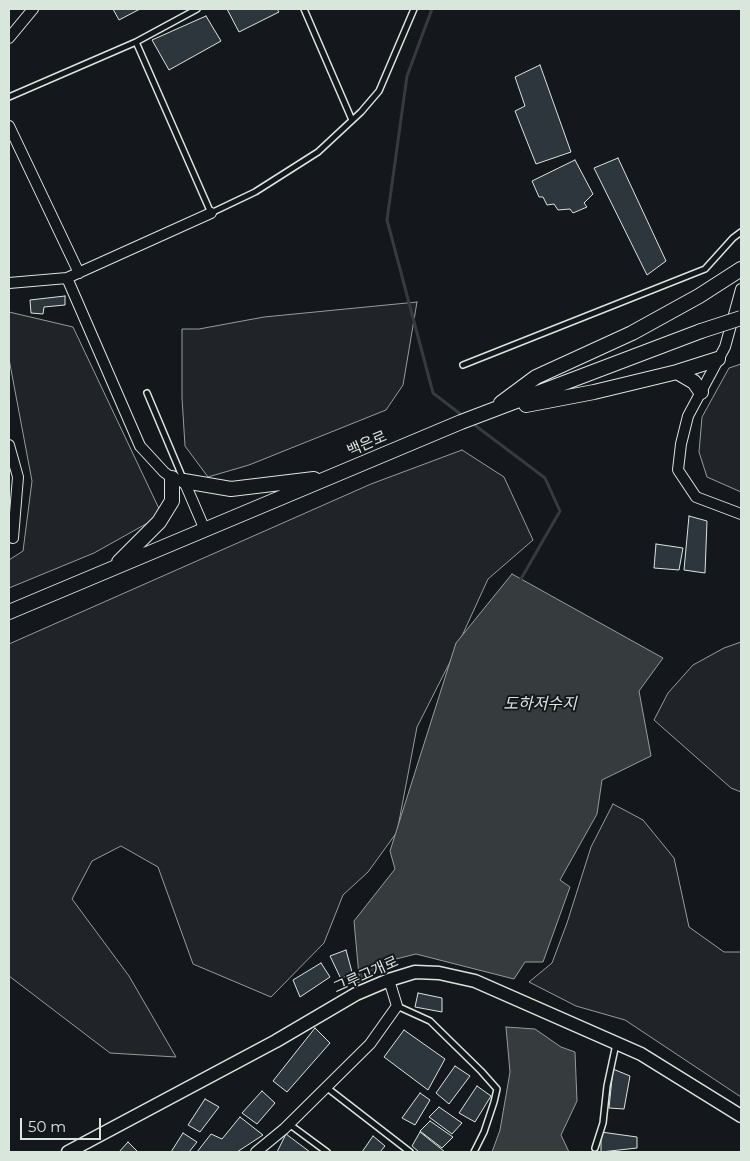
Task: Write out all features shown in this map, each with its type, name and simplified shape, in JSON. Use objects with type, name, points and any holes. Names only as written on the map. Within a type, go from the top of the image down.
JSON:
[{"type":"main road","points":[[481,415],[536,377],[632,333],[699,296],[741,269]]},
{"type":"main road","name":"백은로","points":[[9,612],[461,422],[701,331],[741,318]]},
{"type":"main road","points":[[481,415],[594,392],[677,372],[718,359]]},
{"type":"main road","points":[[677,372],[694,382],[701,392]]},
{"type":"main road","points":[[113,568],[159,522],[172,502],[178,480],[231,489],[332,477]]},
{"type":"street","points":[[9,38],[33,9]]},
{"type":"street","points":[[9,126],[79,273]]},
{"type":"street","points":[[9,283],[67,278],[211,212]]},
{"type":"street","points":[[67,278],[140,446],[164,472],[178,480],[205,530]]},
{"type":"street","points":[[741,289],[725,347],[688,416],[680,444],[678,470],[696,497],[741,514]]},
{"type":"street","points":[[9,445],[18,477],[13,538]]},
{"type":"street","name":"그루고개로","points":[[73,1151],[276,1041],[356,994],[389,980],[415,972],[439,973],[475,981],[642,1054],[741,1116]]},
{"type":"street","points":[[256,1152],[289,1123],[370,1044],[397,1006],[389,980]]},
{"type":"lane","points":[[9,97],[136,42],[197,9]]},
{"type":"lane","points":[[304,9],[352,120]]},
{"type":"lane","points":[[136,42],[211,212],[255,192],[318,152],[352,120],[379,91],[414,9]]},
{"type":"lane","points":[[463,365],[705,269],[733,238],[741,232]]},
{"type":"lane","points":[[147,393],[178,480]]},
{"type":"lane","points":[[397,1006],[430,1021],[482,1071],[496,1088],[494,1102],[484,1132],[474,1152]]},
{"type":"lane","points":[[595,1148],[603,1123],[607,1086],[616,1043]]},
{"type":"lane","points":[[326,1087],[410,1152]]},
{"type":"lane","points":[[289,1123],[327,1152]]},
{"type":"shaded area","points":[[417,302],[403,385],[386,410],[249,465],[208,477],[185,446],[182,398],[182,329],[199,329],[264,317]]},
{"type":"shaded area","points":[[9,312],[73,327],[162,515],[94,553],[9,588],[9,560],[23,551],[32,481],[9,359]]},
{"type":"shaded area","points":[[741,364],[741,492],[707,477],[699,452],[702,417],[729,368]]},
{"type":"shaded area","points":[[462,450],[504,477],[533,540],[488,579],[451,660],[417,727],[397,832],[368,872],[343,895],[324,943],[271,997],[193,964],[158,867],[121,846],[92,861],[72,899],[129,976],[176,1057],[110,1053],[9,976],[9,644],[371,484]]},
{"type":"shaded area","points":[[741,642],[741,792],[731,788],[654,720],[668,693],[693,665],[724,648]]},
{"type":"shaded area","points":[[613,804],[643,820],[674,858],[689,927],[724,952],[741,952],[741,1097],[625,1020],[576,1006],[529,982],[552,963],[591,847]]},
{"type":"water","name":"도하저수지","points":[[512,574],[663,658],[639,691],[651,756],[602,780],[597,814],[560,880],[570,887],[543,962],[525,962],[514,979],[416,954],[380,963],[369,978],[357,983],[359,976],[354,921],[395,869],[390,851],[456,643]]},
{"type":"water","points":[[506,1027],[535,1029],[561,1047],[575,1052],[577,1101],[561,1135],[569,1152],[492,1152],[500,1130],[510,1072]]},
{"type":"building","points":[[113,9],[140,9],[119,20]]},
{"type":"building","points":[[227,9],[277,9],[279,12],[239,32]]},
{"type":"building","points":[[206,16],[221,41],[169,70],[152,40]]},
{"type":"building","points":[[540,65],[571,152],[536,164],[515,111],[525,106],[515,77]]},
{"type":"building","points":[[618,158],[666,261],[647,275],[594,168]]},
{"type":"building","points":[[575,160],[593,194],[584,203],[587,207],[573,213],[570,209],[558,210],[554,204],[547,205],[543,197],[539,197],[532,181]]},
{"type":"building","points":[[65,296],[65,305],[44,307],[43,314],[31,313],[30,300]]},
{"type":"building","points":[[689,516],[707,521],[705,573],[684,570]]},
{"type":"building","points":[[656,544],[683,548],[679,570],[654,568]]},
{"type":"building","points":[[346,950],[352,972],[341,979],[330,956]]},
{"type":"building","points":[[321,963],[330,977],[300,997],[293,980]]},
{"type":"building","points":[[418,993],[442,998],[442,1012],[415,1007]]},
{"type":"building","points":[[315,1028],[330,1043],[287,1092],[273,1081]]},
{"type":"building","points":[[404,1030],[445,1059],[428,1090],[384,1057]]},
{"type":"building","points":[[455,1066],[470,1076],[449,1104],[436,1093]]},
{"type":"building","points":[[613,1069],[630,1076],[624,1109],[609,1108]]},
{"type":"building","points":[[477,1086],[491,1096],[475,1122],[459,1113]]},
{"type":"building","points":[[262,1091],[275,1103],[257,1124],[242,1113]]},
{"type":"building","points":[[420,1093],[430,1100],[415,1125],[402,1118]]},
{"type":"building","points":[[205,1099],[219,1107],[200,1132],[188,1125]]},
{"type":"building","points":[[439,1107],[462,1123],[452,1134],[429,1117]]},
{"type":"building","points":[[240,1117],[263,1135],[237,1152],[197,1152],[211,1134],[222,1139]]},
{"type":"building","points":[[430,1121],[453,1137],[442,1148],[420,1131]]},
{"type":"building","points":[[420,1132],[445,1152],[419,1152],[412,1146]]},
{"type":"building","points":[[601,1132],[637,1137],[637,1148],[601,1152]]},
{"type":"building","points":[[183,1133],[197,1142],[189,1152],[171,1152]]},
{"type":"building","points":[[286,1134],[310,1152],[277,1152]]},
{"type":"building","points":[[373,1136],[385,1146],[380,1152],[362,1152]]},
{"type":"building","points":[[128,1142],[138,1152],[119,1152]]},
{"type":"waterway","points":[[432,9],[407,76],[387,220],[433,393],[463,416]]},
{"type":"waterway","points":[[472,423],[545,478],[560,511],[521,579]]}]
